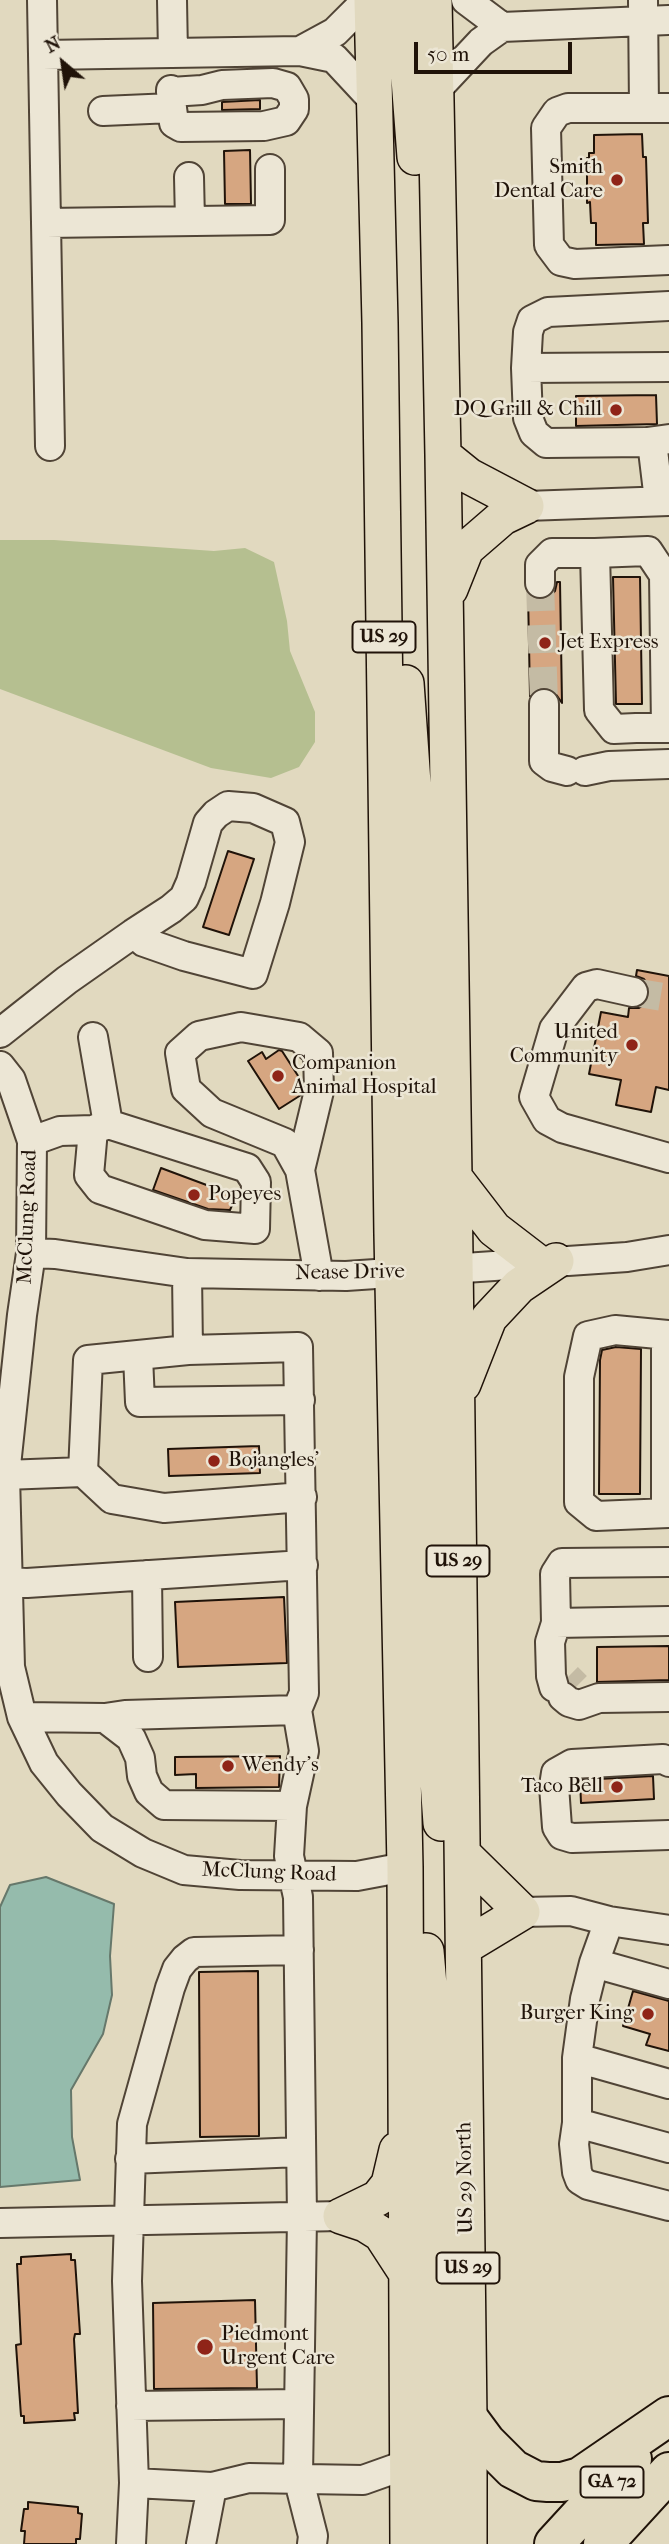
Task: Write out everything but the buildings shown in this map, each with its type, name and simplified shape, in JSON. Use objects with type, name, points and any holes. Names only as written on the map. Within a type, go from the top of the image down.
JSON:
[{"type":"highway","points":[[469,2419],[486,2442],[513,2469],[536,2481],[562,2482],[580,2477],[669,2418]]},
{"type":"highway","name":"GA 72","points":[[554,2544],[669,2418]]},
{"type":"highway","points":[[624,2544],[669,2473]]},
{"type":"highway","name":"GA 72","points":[[603,2544],[669,2473]]},
{"type":"main road","name":"US 29","points":[[372,0],[383,530],[423,1271],[405,1867],[408,2544]]},
{"type":"main road","points":[[403,0],[420,245],[424,257],[439,277]]},
{"type":"main road","name":"US 29","points":[[434,0],[454,1177],[423,1271],[456,1404],[463,1854]]},
{"type":"main road","points":[[443,455],[469,476],[526,506]]},
{"type":"main road","points":[[446,599],[466,549],[503,517],[526,506]]},
{"type":"main road","points":[[454,1177],[494,1229],[546,1261],[489,1318],[469,1364],[456,1404]]},
{"type":"main road","points":[[423,1271],[421,1340],[426,1628],[444,1859],[464,1930],[522,1912],[463,1854]]},
{"type":"main road","name":"US 29 North","points":[[463,1854],[469,2544]]},
{"type":"main road","points":[[405,1867],[421,1904],[440,2109],[442,2544]]},
{"type":"main road","points":[[341,2216],[371,2203],[389,2184],[405,2120]]},
{"type":"main road","points":[[341,2216],[365,2224],[381,2234],[407,2274]]},
{"type":"street","points":[[42,0],[50,446]]},
{"type":"street","points":[[103,111],[171,100],[172,0]]},
{"type":"street","points":[[300,51],[335,32],[367,0]]},
{"type":"street","points":[[466,0],[502,27]]},
{"type":"street","points":[[436,90],[481,42],[502,27],[652,13],[657,108],[568,108],[557,112],[546,128],[549,245],[561,261],[575,264],[669,260]]},
{"type":"street","points":[[43,55],[300,51],[334,58],[374,101]]},
{"type":"street","points":[[46,223],[270,220],[270,169]]},
{"type":"street","points":[[189,177],[190,221]]},
{"type":"street","points":[[526,506],[664,501],[660,440],[546,443],[534,433],[528,418],[526,368],[528,332],[532,320],[548,312],[669,306]]},
{"type":"street","points":[[526,368],[669,367]]},
{"type":"street","points":[[540,583],[540,565],[552,553],[648,551],[664,575],[667,728],[614,729],[599,710],[595,553]]},
{"type":"street","points":[[544,704],[544,761],[578,766],[669,764]]},
{"type":"street","points":[[636,728],[639,765]]},
{"type":"street","points":[[0,1033],[67,980],[134,933],[171,909],[184,898],[208,823],[216,814],[228,806],[253,808],[285,822],[290,842],[253,974],[184,956],[144,942],[134,933]]},
{"type":"street","points":[[633,992],[597,984],[586,987],[554,1029],[534,1097],[547,1120],[562,1128],[669,1157]]},
{"type":"street","points":[[300,1170],[319,1091],[318,1053],[299,1037],[241,1027],[199,1036],[180,1053],[186,1089],[212,1113],[285,1143],[300,1170],[319,1276]]},
{"type":"street","points":[[93,1037],[101,1127],[89,1175],[100,1189],[205,1225],[255,1229]]},
{"type":"street","name":"McClung Road","points":[[0,1066],[10,1080],[32,1141],[31,1253],[5,1475],[10,1667],[22,1717],[44,1763],[102,1828],[143,1853],[184,1870],[295,1877],[357,1876],[405,1867]]},
{"type":"street","points":[[32,1141],[60,1131],[101,1127],[247,1168],[256,1182],[256,1275]]},
{"type":"street","name":"Nease Drive","points":[[31,1253],[187,1273],[319,1276],[627,1257],[669,1250]]},
{"type":"street","points":[[187,1273],[188,1350]]},
{"type":"street","points":[[615,1330],[668,1335],[667,1513],[596,1516],[579,1502],[579,1377],[588,1336],[615,1330]]},
{"type":"street","points":[[83,1472],[88,1360],[188,1350],[298,1347],[304,1693],[297,1710],[304,1751],[292,1806],[289,1856],[298,1897],[299,1950],[302,2217],[299,2477],[313,2536],[312,2544]]},
{"type":"street","points":[[138,1356],[140,1402],[300,1400]]},
{"type":"street","points":[[5,1475],[83,1472],[112,1499],[164,1508],[302,1497]]},
{"type":"street","points":[[669,1562],[562,1563],[555,1574],[556,1623],[550,1642],[551,1676],[572,1689],[669,1697]]},
{"type":"street","points":[[8,1582],[303,1565]]},
{"type":"street","points":[[147,1575],[148,1657]]},
{"type":"street","points":[[556,1623],[669,1621]]},
{"type":"street","points":[[22,1717],[105,1718],[297,1710]]},
{"type":"street","points":[[140,1758],[147,1735],[158,1721],[169,1714]]},
{"type":"street","points":[[105,1718],[131,1738],[140,1758],[142,1776],[149,1792],[164,1805],[292,1806]]},
{"type":"street","points":[[669,1762],[663,1759],[572,1764],[556,1773],[554,1786],[557,1827],[562,1835],[572,1838],[669,1835]]},
{"type":"street","points":[[522,1912],[571,1912],[669,1930]]},
{"type":"street","points":[[609,1921],[585,1999],[575,2073],[577,2123],[574,2144],[577,2172],[580,2180],[669,2206]]},
{"type":"street","points":[[131,2544],[134,2483],[127,2281],[132,2124],[170,1988],[177,1969],[194,1952],[299,1950]]},
{"type":"street","points":[[594,1963],[669,1984]]},
{"type":"street","points":[[577,2058],[669,2084]]},
{"type":"street","points":[[577,2123],[669,2148]]},
{"type":"street","points":[[130,2159],[300,2152]]},
{"type":"street","points":[[0,2223],[341,2216]]},
{"type":"street","points":[[131,2406],[299,2404]]},
{"type":"street","points":[[134,2483],[212,2487],[248,2478],[363,2480],[408,2464]]},
{"type":"street","points":[[201,2544],[212,2487]]},
{"type":"shaded area","points":[[0,540],[54,540],[214,551],[245,548],[274,562],[287,621],[290,651],[315,712],[315,742],[299,767],[271,778],[211,768],[0,689]]},
{"type":"shaded area","points":[[46,1877],[114,1904],[110,1956],[112,1995],[103,2034],[71,2090],[72,2137],[80,2180],[0,2187],[0,1907],[10,1885]]},
{"type":"tunnel","points":[[540,583],[544,704]]},
{"type":"tunnel","points":[[633,992],[669,998]]},
{"type":"tunnel","points":[[568,1677],[577,1686]]},
{"type":"place","name":"Smith Dental Care","points":[[617,180]]},
{"type":"place","name":"DQ Grill & Chill","points":[[616,410]]},
{"type":"place","name":"Jet Express","points":[[545,643]]},
{"type":"place","name":"United Community","points":[[632,1045]]},
{"type":"place","name":"Companion Animal Hospital","points":[[278,1076]]},
{"type":"place","name":"Popeyes","points":[[194,1195]]},
{"type":"place","name":"Bojangles'","points":[[214,1461]]},
{"type":"place","name":"Wendy's","points":[[228,1766]]},
{"type":"place","name":"Taco Bell","points":[[617,1787]]},
{"type":"place","name":"Burger King","points":[[648,2014]]},
{"type":"place","name":"Piedmont Urgent Care","points":[[205,2347]]}]
